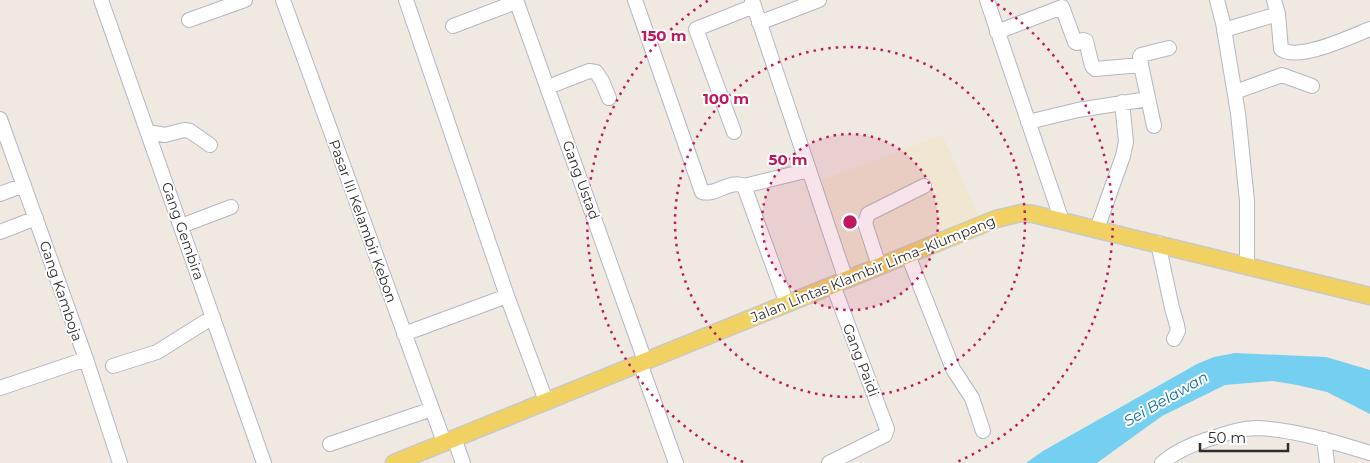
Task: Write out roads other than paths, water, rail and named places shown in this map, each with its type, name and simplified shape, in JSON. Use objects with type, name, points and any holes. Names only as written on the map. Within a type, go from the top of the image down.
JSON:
[{"type":"main road","name":"Jalan Lintas Klambir Lima–Klumpang","points":[[394,463],[1010,214],[1033,214],[1370,296]]},
{"type":"street","name":"Gang Gembira","points":[[101,0],[264,463]]},
{"type":"street","points":[[189,20],[245,0]]},
{"type":"street","name":"Pasar III Kelambir Kebon","points":[[283,0],[432,409],[463,463]]},
{"type":"street","points":[[406,0],[507,296],[546,401]]},
{"type":"street","points":[[635,0],[702,192],[708,193],[734,184],[744,186],[809,170]]},
{"type":"street","points":[[759,23],[819,0]]},
{"type":"street","points":[[987,0],[1062,221]]},
{"type":"street","points":[[1217,0],[1235,92],[1247,201],[1247,266]]},
{"type":"street","points":[[1274,0],[1278,14],[1282,49],[1290,52],[1323,48],[1370,29]]},
{"type":"street","points":[[453,26],[516,1]]},
{"type":"street","name":"Gang Ustad","points":[[516,1],[548,87],[676,463]]},
{"type":"street","points":[[734,132],[696,30],[697,27],[752,3]]},
{"type":"street","name":"Gang Paidi","points":[[752,3],[809,170],[840,282],[886,426],[887,432],[885,435],[829,463]]},
{"type":"street","points":[[997,32],[1062,7],[1076,43],[1082,40],[1086,41],[1093,68],[1141,65]]},
{"type":"street","points":[[1224,30],[1278,14]]},
{"type":"street","points":[[1154,126],[1140,57],[1141,55],[1169,48]]},
{"type":"street","points":[[548,87],[589,71],[596,72],[599,74],[609,98]]},
{"type":"street","points":[[1235,92],[1282,75],[1312,86]]},
{"type":"street","points":[[1028,122],[1078,110],[1148,99]]},
{"type":"street","points":[[1097,229],[1123,156],[1126,142],[1122,102]]},
{"type":"street","name":"Gang Kamboja","points":[[0,119],[5,150],[24,185],[86,359],[120,463]]},
{"type":"street","points":[[148,132],[165,135],[184,130],[210,145]]},
{"type":"street","points":[[0,194],[24,185]]},
{"type":"street","points":[[744,186],[786,304]]},
{"type":"street","points":[[879,266],[865,222],[868,214],[924,186]]},
{"type":"street","points":[[180,226],[231,207]]},
{"type":"street","points":[[0,232],[36,218]]},
{"type":"street","points":[[1158,243],[1178,331],[1174,339]]},
{"type":"street","points":[[908,255],[953,368],[972,398],[983,432]]},
{"type":"street","points":[[404,334],[507,296]]},
{"type":"street","points":[[113,366],[157,352],[212,317]]},
{"type":"street","points":[[0,388],[86,359]]},
{"type":"street","points":[[330,444],[432,409]]},
{"type":"street","points":[[1162,463],[1180,450],[1196,443],[1235,431],[1257,428],[1324,439],[1370,452]]},
{"type":"street","points":[[1324,439],[1327,463]]},
{"type":"water","name":"Sei Belawan","points":[[1235,353],[1326,357],[1370,370],[1370,414],[1327,392],[1297,385],[1273,381],[1225,385],[1162,416],[1097,463],[1026,463],[1043,451],[1197,364],[1214,357]]}]
